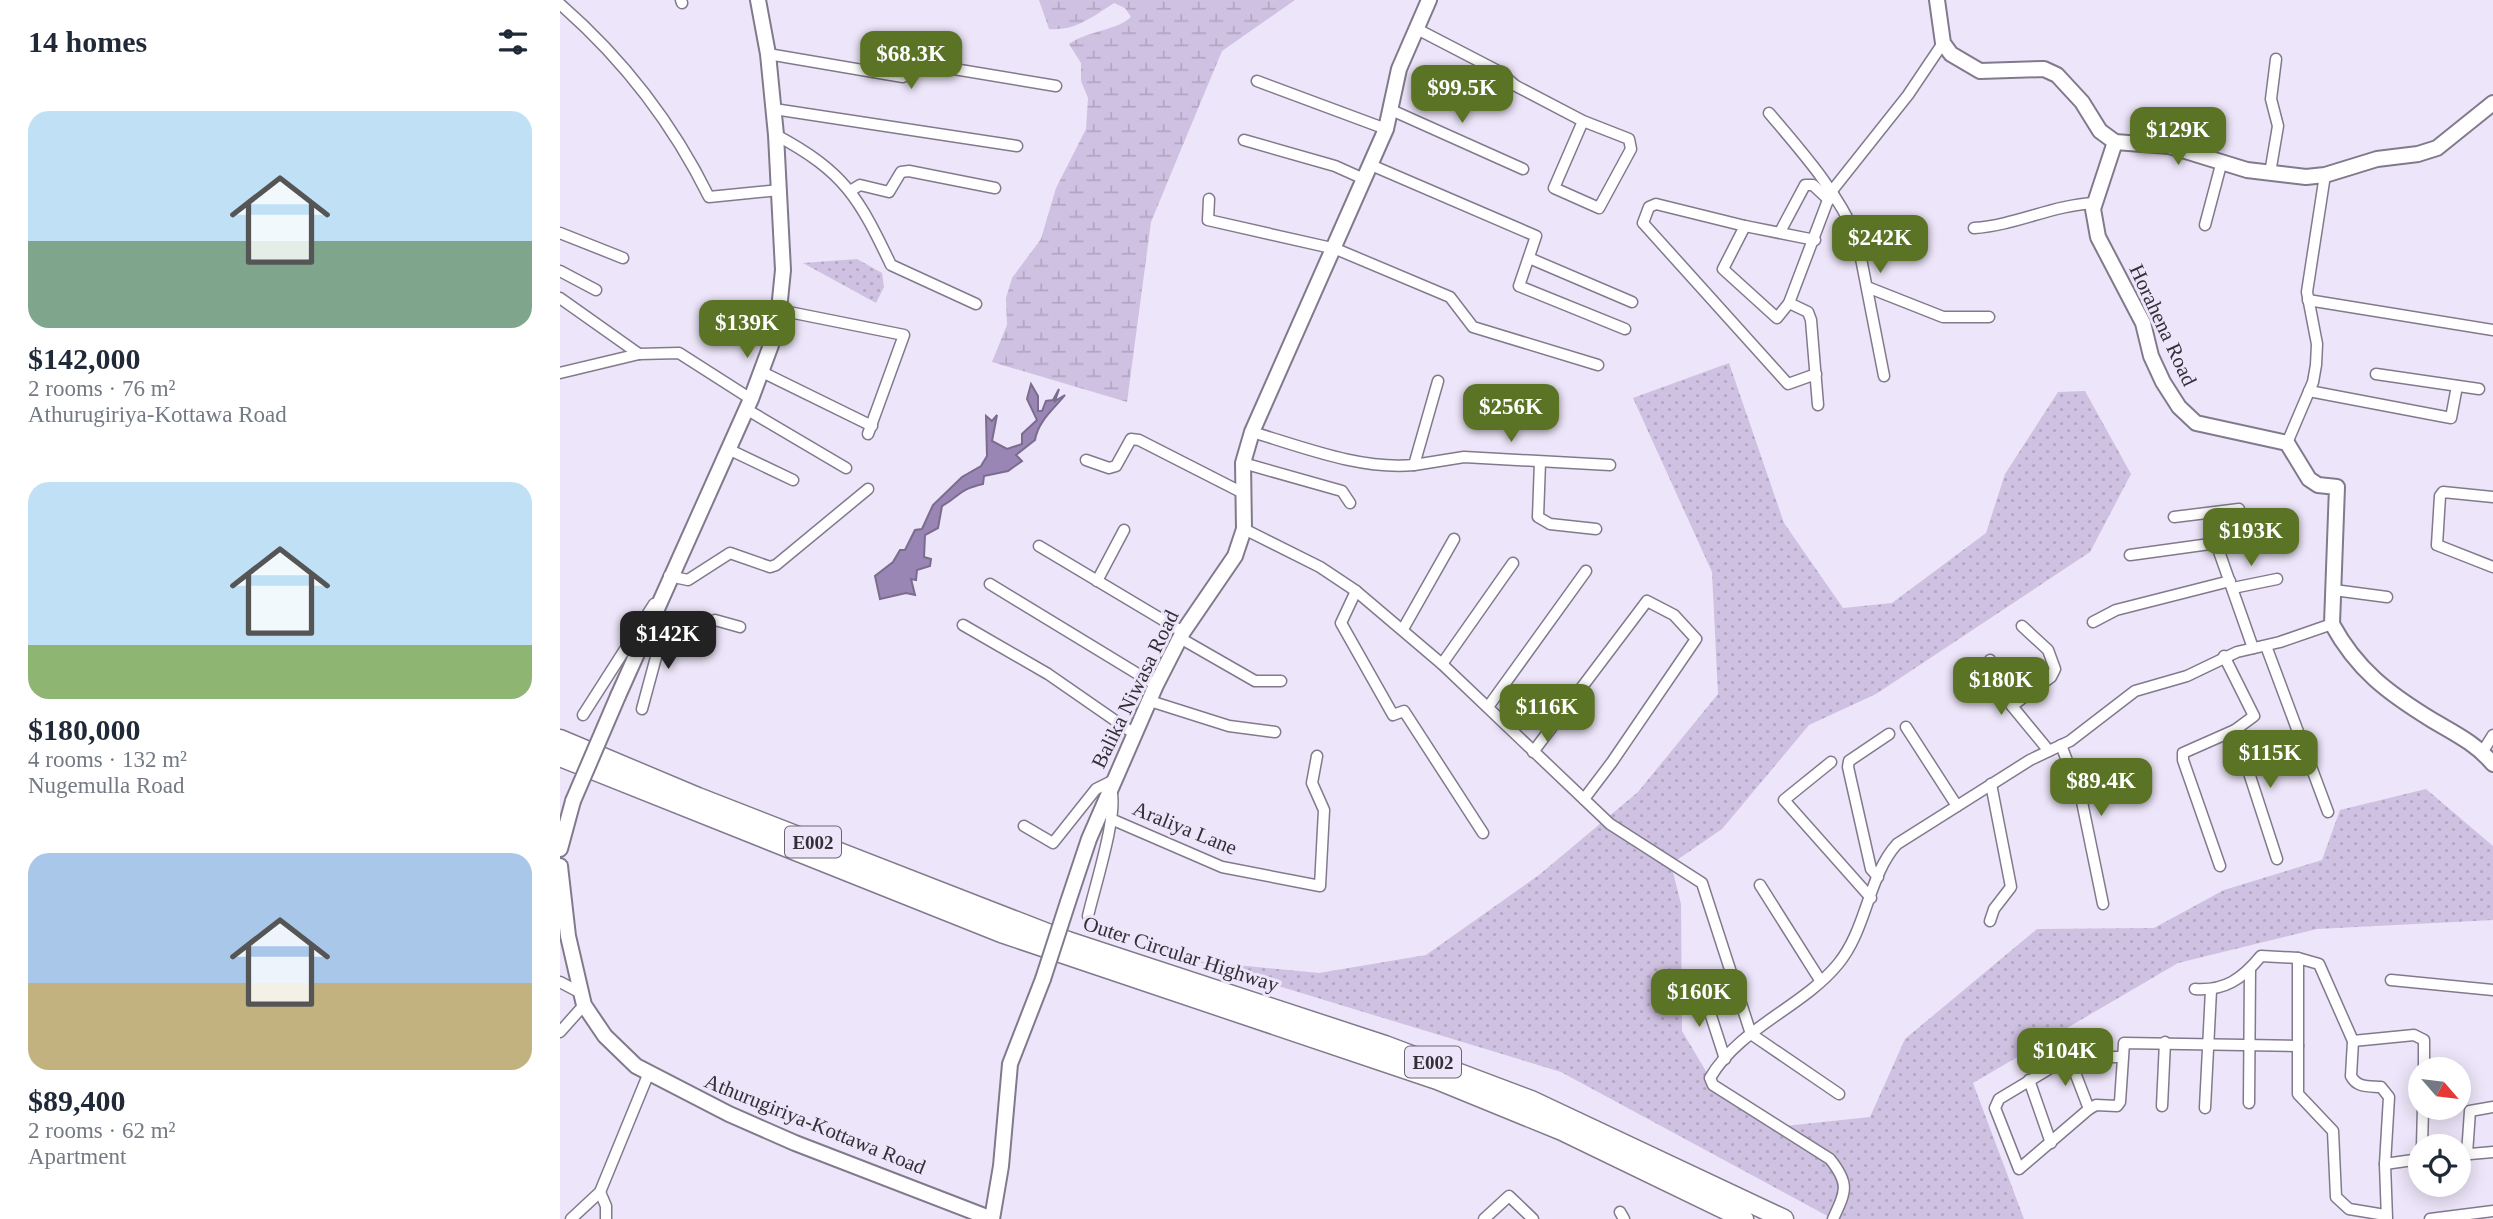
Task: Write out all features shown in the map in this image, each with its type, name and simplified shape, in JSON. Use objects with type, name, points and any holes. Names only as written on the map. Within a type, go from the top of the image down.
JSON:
[{"type":"highway","name":"Outer Circular Highway","points":[[560,739],[698,797],[1068,941],[1385,1045],[1531,1100],[1784,1219]]},
{"type":"highway","name":"Outer Circular Highway","points":[[560,757],[1013,937],[1437,1080],[1562,1131],[1744,1219]]},
{"type":"main road","points":[[560,849],[573,801],[618,696],[658,621],[669,576],[762,372],[779,310],[783,270],[780,190],[768,54],[758,0]]},
{"type":"main road","name":"Balika Niwasa Road","points":[[992,1219],[1001,1166],[1010,1064],[1043,979],[1068,902],[1112,784],[1156,685],[1182,635],[1235,556],[1244,529],[1243,463],[1252,432],[1336,248],[1386,129],[1399,69],[1429,0]]},
{"type":"main road","points":[[1937,0],[1943,43],[1951,54],[1980,71],[2032,68],[2057,75],[2082,102],[2100,131],[2115,142],[2169,146],[2270,173],[2325,176],[2377,159],[2418,154],[2437,148],[2493,103]]},
{"type":"main road","name":"Horahena Road","points":[[2115,142],[2095,203],[2098,237],[2143,323],[2151,356],[2179,407],[2196,423],[2287,443]]},
{"type":"main road","points":[[2287,443],[2309,479],[2319,485],[2337,487],[2332,625],[2358,667],[2410,707],[2483,751],[2493,764]]},
{"type":"main road","name":"Athurugiriya-Kottawa Road","points":[[560,866],[568,936],[582,999],[605,1036],[648,1075],[795,1143],[992,1219]]},
{"type":"street","points":[[560,4],[582,23],[664,117],[687,152],[709,197],[780,190]]},
{"type":"street","points":[[1416,29],[1498,71],[1516,86],[1632,143],[1598,208],[1554,188],[1583,121]]},
{"type":"street","points":[[1745,226],[1723,269],[1777,318],[1789,303],[1830,196],[1908,95],[1943,43]]},
{"type":"street","points":[[768,54],[903,77],[924,64],[1056,86]]},
{"type":"street","points":[[2270,173],[2278,126],[2271,99],[2276,59]]},
{"type":"street","points":[[1257,81],[1386,129]]},
{"type":"street","points":[[774,109],[1017,146]]},
{"type":"street","points":[[1389,109],[1523,169]]},
{"type":"street","points":[[1769,113],[1857,238],[1884,376]]},
{"type":"street","points":[[776,135],[805,151],[836,175],[864,208],[891,265],[976,304]]},
{"type":"street","points":[[1244,140],[1335,166],[1364,179]]},
{"type":"street","points":[[2205,225],[2222,161]]},
{"type":"street","points":[[1371,165],[1536,236],[1519,286],[1625,329]]},
{"type":"street","points":[[850,191],[860,185],[888,192],[901,172],[909,171],[995,188]]},
{"type":"street","points":[[2287,443],[2309,391],[2317,344],[2307,292],[2325,176]]},
{"type":"street","points":[[1780,232],[1805,185],[1813,185],[1830,196]]},
{"type":"street","points":[[1209,199],[1208,220],[1336,248],[1450,297],[1473,327],[1598,365]]},
{"type":"street","points":[[1975,228],[1992,226],[2066,204],[2095,203]]},
{"type":"street","points":[[1815,240],[1656,204],[1649,207],[1643,223],[1788,384],[1816,374]]},
{"type":"street","points":[[560,233],[623,258]]},
{"type":"street","points":[[1529,258],[1632,302]]},
{"type":"street","points":[[560,271],[596,290]]},
{"type":"street","points":[[1867,287],[1943,317],[1989,317]]},
{"type":"street","points":[[560,298],[639,354]]},
{"type":"street","points":[[2308,300],[2493,330]]},
{"type":"street","points":[[1789,303],[1808,312],[1811,320],[1818,405]]},
{"type":"street","points":[[762,372],[870,430],[904,335],[779,310]]},
{"type":"street","points":[[560,373],[639,354],[679,353],[748,404],[846,468]]},
{"type":"street","points":[[2376,374],[2479,389]]},
{"type":"street","points":[[1414,465],[1438,382]]},
{"type":"street","points":[[2309,391],[2451,418],[2458,386]]},
{"type":"street","points":[[1252,432],[1338,457],[1399,466],[1464,457],[1610,465]]},
{"type":"street","points":[[1086,460],[1109,468],[1116,466],[1131,439],[1139,440],[1243,493]]},
{"type":"street","points":[[728,449],[793,480]]},
{"type":"street","points":[[1540,461],[1538,517],[1550,524],[1596,529]]},
{"type":"street","points":[[1243,463],[1342,491],[1350,503]]},
{"type":"street","points":[[669,576],[691,579],[730,553],[770,567],[776,565],[868,489]]},
{"type":"street","points":[[2493,497],[2443,492],[2440,496],[2437,545],[2493,567]]},
{"type":"street","points":[[2174,517],[2239,509]]},
{"type":"street","points":[[2212,513],[2216,543],[2253,648]]},
{"type":"street","points":[[1244,529],[1320,567],[1356,591],[1442,664],[1610,824],[1702,883],[1751,1034],[1839,1094]]},
{"type":"street","points":[[1097,581],[1124,530]]},
{"type":"street","points":[[2130,555],[2268,536]]},
{"type":"street","points":[[1403,629],[1454,539]]},
{"type":"street","points":[[1039,546],[1255,681],[1281,681]]},
{"type":"street","points":[[1442,664],[1513,563]]},
{"type":"street","points":[[1488,707],[1586,571]]},
{"type":"street","points":[[2093,622],[2116,610],[2231,584],[2277,579]]},
{"type":"street","points":[[990,583],[1156,685]]},
{"type":"street","points":[[2334,590],[2387,597]]},
{"type":"street","points":[[1356,591],[1341,623],[1393,715],[1405,711],[1483,833]]},
{"type":"street","points":[[583,715],[629,639],[663,592]]},
{"type":"street","points":[[1533,752],[1647,601],[1674,615],[1696,639],[1584,799]]},
{"type":"street","points":[[642,709],[658,621],[691,635],[715,620],[740,627]]},
{"type":"street","points":[[963,625],[1048,674],[1136,735]]},
{"type":"street","points":[[1835,1214],[1845,1192],[1843,1175],[1830,1159],[1713,1085],[1710,1078],[1751,1034],[1838,965],[1852,943],[1885,857],[1897,844],[1991,784],[2061,745],[2136,691],[2187,677],[2224,656],[2332,625]]},
{"type":"street","points":[[2012,705],[2051,677],[2055,669],[2048,650],[2022,626]]},
{"type":"street","points":[[2266,646],[2328,812]]},
{"type":"street","points":[[2220,866],[2183,760],[2183,752],[2235,730],[2254,716],[2224,656]]},
{"type":"street","points":[[1990,660],[2012,705],[2049,751]]},
{"type":"street","points":[[1150,701],[1229,726],[1275,732]]},
{"type":"street","points":[[1906,727],[1956,806]]},
{"type":"street","points":[[2235,730],[2277,859]]},
{"type":"street","points":[[1878,877],[1871,869],[1848,767],[1849,761],[1889,734]]},
{"type":"street","points":[[2483,751],[2493,735]]},
{"type":"street","points":[[2061,745],[2081,797],[2103,904]]},
{"type":"street","name":"Araliya Lane","points":[[1111,819],[1222,867],[1320,886],[1324,810],[1312,783],[1317,756]]},
{"type":"street","points":[[1831,762],[1784,800],[1871,898]]},
{"type":"street","points":[[1024,826],[1053,844],[1096,789],[1112,784],[1114,799],[1111,819],[1088,916]]},
{"type":"street","points":[[1990,920],[1994,909],[2011,887],[1991,784]]},
{"type":"street","points":[[1760,885],[1820,980]]},
{"type":"street","points":[[2195,989],[2211,990],[2228,986],[2250,969],[2261,956],[2298,958],[2319,964],[2325,972],[2353,1041],[2351,1076],[2354,1082],[2381,1087],[2389,1097],[2385,1164],[2386,1217],[2349,1209],[2336,1197],[2333,1131],[2298,1094],[2298,958]]},
{"type":"street","points":[[2249,1103],[2250,969]]},
{"type":"street","points":[[2391,980],[2493,990]]},
{"type":"street","points":[[560,982],[582,999],[560,1032]]},
{"type":"street","points":[[2205,1108],[2211,990]]},
{"type":"street","points":[[1703,991],[1725,1059]]},
{"type":"street","points":[[2353,1041],[2414,1035],[2424,1040],[2424,1057]]},
{"type":"street","points":[[2121,1057],[2069,1057],[1998,1099],[1995,1108],[2019,1169],[2089,1109],[2096,1105],[2117,1106],[2120,1102],[2123,1043],[2127,1041],[2298,1046]]},
{"type":"street","points":[[2162,1106],[2165,1042]]},
{"type":"street","points":[[2069,1057],[2089,1109]]},
{"type":"street","points":[[571,1219],[600,1192],[648,1075]]},
{"type":"street","points":[[2029,1080],[2051,1143]]},
{"type":"street","points":[[2466,1134],[2470,1111],[2493,1107]]},
{"type":"street","points":[[2471,1154],[2493,1152]]},
{"type":"street","points":[[2385,1164],[2408,1161]]},
{"type":"street","points":[[600,1192],[606,1206],[606,1219]]},
{"type":"street","points":[[1485,1219],[1508,1196],[1533,1219]]},
{"type":"street","points":[[2430,1219],[2493,1211]]},
{"type":"green space","points":[[1039,0],[1295,0],[1222,51],[1151,222],[1127,402],[992,362],[1007,325],[1006,298],[1012,278],[1041,239],[1056,188],[1086,129],[1088,98],[1081,81],[1081,63],[1069,44],[1118,25],[1131,17],[1125,8],[1114,3],[1076,25],[1049,29]]},
{"type":"green space","points":[[857,259],[882,273],[884,287],[876,303],[803,263]]},
{"type":"green space","points":[[1729,363],[1784,523],[1843,608],[1892,603],[1986,533],[2005,474],[2058,392],[2085,391],[2131,474],[2090,552],[1876,694],[1809,725],[1722,829],[1671,864],[1681,904],[1682,1031],[1710,1078],[1775,1127],[1870,1117],[1905,1039],[2037,929],[2154,928],[2224,890],[2322,860],[2340,810],[2426,789],[2493,846],[2493,920],[2317,929],[2178,963],[1973,1083],[2024,1219],[1833,1219],[1561,1072],[1196,961],[1319,973],[1426,955],[1539,875],[1638,792],[1718,694],[1712,572],[1633,398]]},
{"type":"shaded area","points":[[1031,384],[1038,396],[1038,411],[1042,411],[1046,401],[1053,400],[1059,389],[1055,401],[1065,395],[1043,421],[1035,440],[1016,455],[1022,461],[1008,471],[984,476],[983,484],[964,491],[942,506],[938,528],[925,535],[924,557],[931,559],[930,566],[917,570],[916,580],[911,579],[915,595],[906,593],[880,599],[875,576],[893,562],[900,550],[905,550],[915,530],[922,529],[933,505],[962,477],[981,466],[987,456],[986,416],[992,421],[997,415],[992,441],[1007,449],[1022,444],[1022,434],[1037,420],[1027,399]]}]
